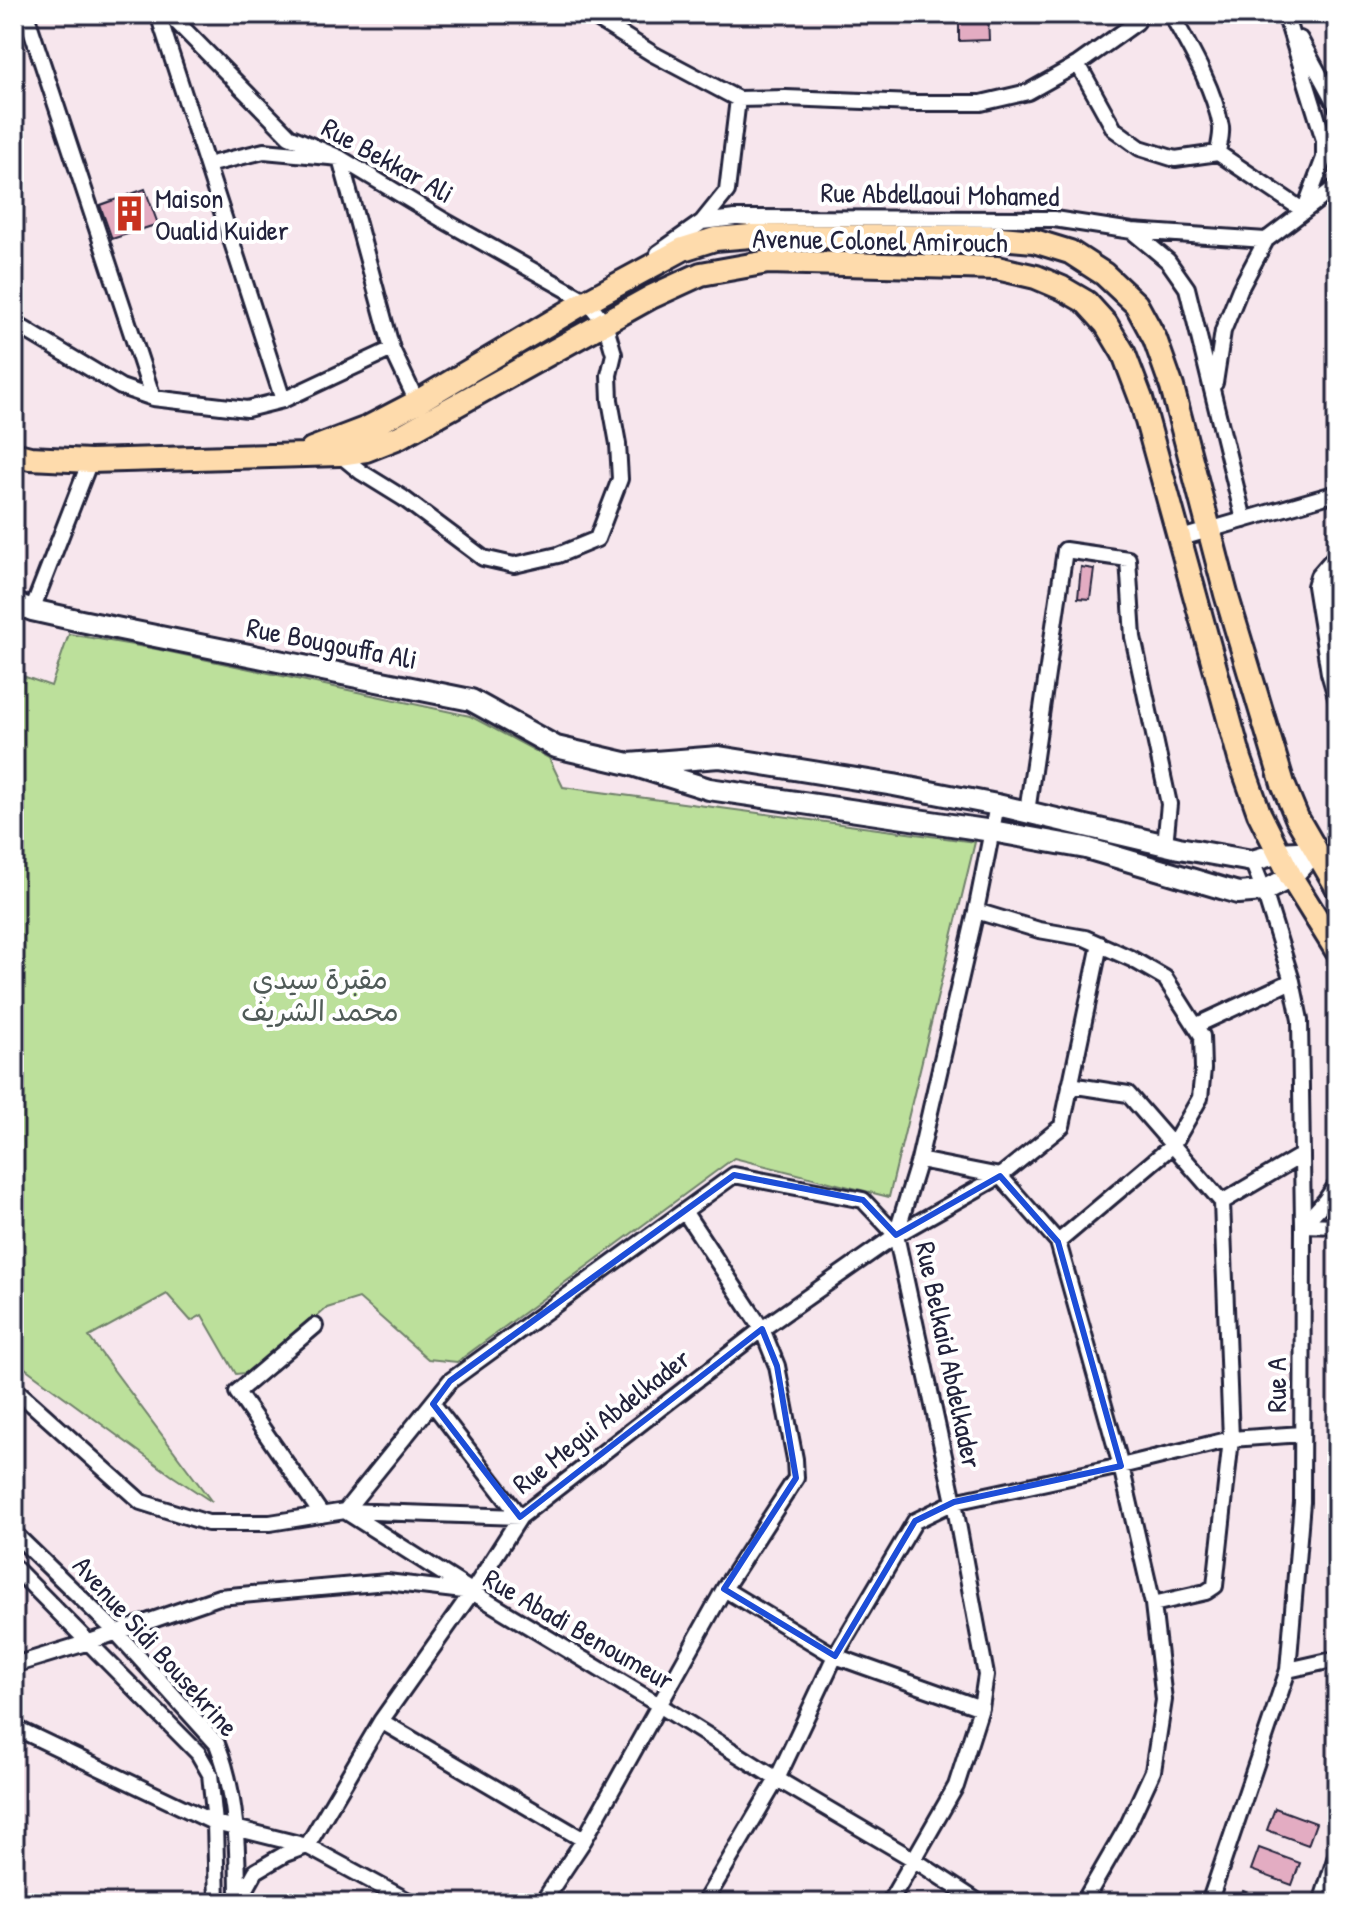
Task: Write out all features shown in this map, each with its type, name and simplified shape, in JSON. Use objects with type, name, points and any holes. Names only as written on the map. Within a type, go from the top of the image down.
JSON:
[{"type":"main road","name":"Avenue Colonel Amirouch","points":[[295,455],[367,428],[631,277],[683,249],[715,239],[751,236],[989,237],[1034,241],[1070,252],[1104,274],[1136,304],[1155,339],[1172,387],[1209,530],[1283,784],[1297,818],[1337,887]]},
{"type":"main road","name":"Avenue Colonel Amirouch","points":[[14,454],[30,458],[90,461],[339,454],[366,450],[399,437],[651,297],[701,274],[768,262],[997,268],[1036,277],[1086,302],[1106,324],[1124,354],[1141,399],[1240,759],[1259,813],[1291,877],[1337,951]]},
{"type":"street","points":[[26,14],[153,398]]},
{"type":"street","points":[[158,14],[283,400]]},
{"type":"street","name":"Rue Bekkar Ali","points":[[169,14],[289,136],[340,158],[587,301],[605,323]]},
{"type":"street","points":[[589,14],[653,54],[738,99],[915,103],[981,103],[1028,92],[1078,64],[1137,22]]},
{"type":"street","points":[[1171,14],[1208,88],[1221,129],[1218,153]]},
{"type":"street","points":[[1286,14],[1324,140],[1324,158],[1304,211]]},
{"type":"street","points":[[1286,14],[1337,107]]},
{"type":"street","points":[[1078,64],[1114,129],[1140,148],[1175,159],[1218,153],[1304,211]]},
{"type":"street","points":[[735,218],[727,191],[738,99]]},
{"type":"street","points":[[207,165],[264,151],[340,158],[392,349],[417,402]]},
{"type":"street","points":[[1213,395],[1223,331],[1240,289],[1266,240],[1337,186]]},
{"type":"street","points":[[702,222],[727,191]]},
{"type":"street","name":"Rue Abdellaoui Mohamed","points":[[631,277],[662,249],[702,222],[735,218],[1054,219],[1132,231],[1266,240]]},
{"type":"street","points":[[1132,231],[1168,261],[1187,288],[1244,520]]},
{"type":"street","points":[[14,323],[121,387],[153,398],[247,409],[283,400],[392,349]]},
{"type":"street","points":[[339,454],[483,558],[514,565],[558,555],[597,539],[620,479],[618,444],[610,400],[609,375],[614,354],[605,323]]},
{"type":"street","points":[[23,606],[90,461]]},
{"type":"street","points":[[1181,538],[1337,493]]},
{"type":"street","points":[[1027,812],[1065,550],[1128,559],[1133,637],[1169,804],[1165,845]]},
{"type":"street","points":[[1337,554],[1318,576],[1315,586],[1329,673],[1337,700]]},
{"type":"street","points":[[1318,576],[1337,610]]},
{"type":"street","name":"Rue Bougouffa Ali","points":[[23,606],[471,700],[556,747],[629,764]]},
{"type":"street","points":[[629,764],[719,757],[997,805],[1165,845],[1252,861],[1279,853],[1315,851]]},
{"type":"street","points":[[629,764],[709,789],[1086,848],[1238,893],[1264,891],[1291,877],[1315,851]]},
{"type":"street","name":"Rue Belkaid Abdelkader","points":[[889,1903],[956,1786],[981,1708],[986,1675],[954,1502],[896,1235],[919,1160],[997,805]]},
{"type":"street","name":"Rue A","points":[[1209,1903],[1288,1670],[1302,1502],[1300,1020],[1292,981],[1252,861]]},
{"type":"street","points":[[976,911],[1039,930],[1085,938],[1132,959],[1165,978],[1202,1036],[1200,1098],[1173,1145],[1058,1242]]},
{"type":"street","name":"Rue Megui Abdelkader","points":[[307,1846],[381,1721],[472,1592],[520,1517],[762,1329],[896,1235],[1000,1176],[1062,1126],[1100,944]]},
{"type":"street","points":[[1197,1025],[1292,981]]},
{"type":"street","points":[[1070,1085],[1128,1094],[1222,1202],[1231,1439],[1215,1586],[1206,1592],[1153,1604]]},
{"type":"street","points":[[1222,1202],[1302,1155]]},
{"type":"street","points":[[919,1160],[1000,1176],[1058,1242],[1121,1466],[1153,1604],[1164,1700],[1153,1771],[1128,1825],[1083,1903]]},
{"type":"street","points":[[345,1511],[450,1381],[734,1175],[863,1200],[896,1235]]},
{"type":"street","points":[[1303,1225],[1337,1184]]},
{"type":"street","points":[[542,1903],[584,1840],[724,1589],[796,1478],[777,1366],[762,1329],[684,1211]]},
{"type":"street","points":[[1303,1225],[1337,1226]]},
{"type":"street","points":[[315,1326],[237,1392],[322,1515]]},
{"type":"street","points":[[14,1388],[141,1502],[208,1523],[270,1523],[345,1511],[520,1517]]},
{"type":"street","points":[[433,1404],[520,1517]]},
{"type":"street","points":[[704,1903],[777,1779],[835,1656],[915,1521],[954,1502],[1231,1439],[1302,1434]]},
{"type":"street","points":[[345,1511],[472,1592]]},
{"type":"street","name":"Avenue Sidi Bousekrine","points":[[14,1533],[116,1632],[217,1744],[226,1767],[236,1827],[238,1903]]},
{"type":"street","name":"Avenue Sidi Bousekrine","points":[[14,1567],[198,1753],[210,1774],[217,1903]]},
{"type":"street","name":"Rue Abadi Benoumeur","points":[[14,1665],[219,1597],[387,1582],[472,1592],[913,1859],[980,1903]]},
{"type":"street","points":[[724,1589],[835,1656],[981,1708]]},
{"type":"street","points":[[1288,1670],[1337,1659]]},
{"type":"street","points":[[381,1721],[584,1840]]},
{"type":"street","points":[[14,1727],[215,1823],[307,1846],[412,1903]]},
{"type":"street","points":[[238,1903],[256,1871],[285,1854],[307,1846]]},
{"type":"street","points":[[1321,1903],[1337,1853]]},
{"type":"highlighted area","points":[[734,1175],[863,1200],[896,1235],[1000,1176],[1058,1242],[1121,1466],[954,1502],[915,1521],[835,1656],[724,1589],[796,1478],[777,1366],[762,1329],[520,1517],[433,1404],[450,1381]]},
{"type":"green space","name":"مقبرة سيدي محمد الشريف","points":[[69,634],[156,649],[470,716],[549,758],[563,787],[975,842],[889,1197],[734,1158],[457,1362],[428,1359],[359,1298],[327,1308],[254,1372],[236,1374],[202,1315],[191,1321],[167,1294],[89,1337],[212,1502],[171,1475],[14,1360],[14,673],[51,686]]},
{"type":"building","points":[[959,14],[988,14],[989,40],[959,41]]},
{"type":"building","name":"Maison Oualid Kuider","points":[[145,189],[158,224],[112,239],[100,205]]},
{"type":"building","points":[[1081,567],[1094,569],[1090,599],[1078,598]]},
{"type":"building","points":[[1275,1808],[1316,1823],[1308,1845],[1267,1830]]},
{"type":"building","points":[[1259,1848],[1300,1863],[1292,1885],[1251,1870]]},
{"type":"building","points":[[1243,1891],[1275,1903],[1239,1903]]},
{"type":"place","name":"Maison Oualid Kuider","points":[[129,214]]}]
